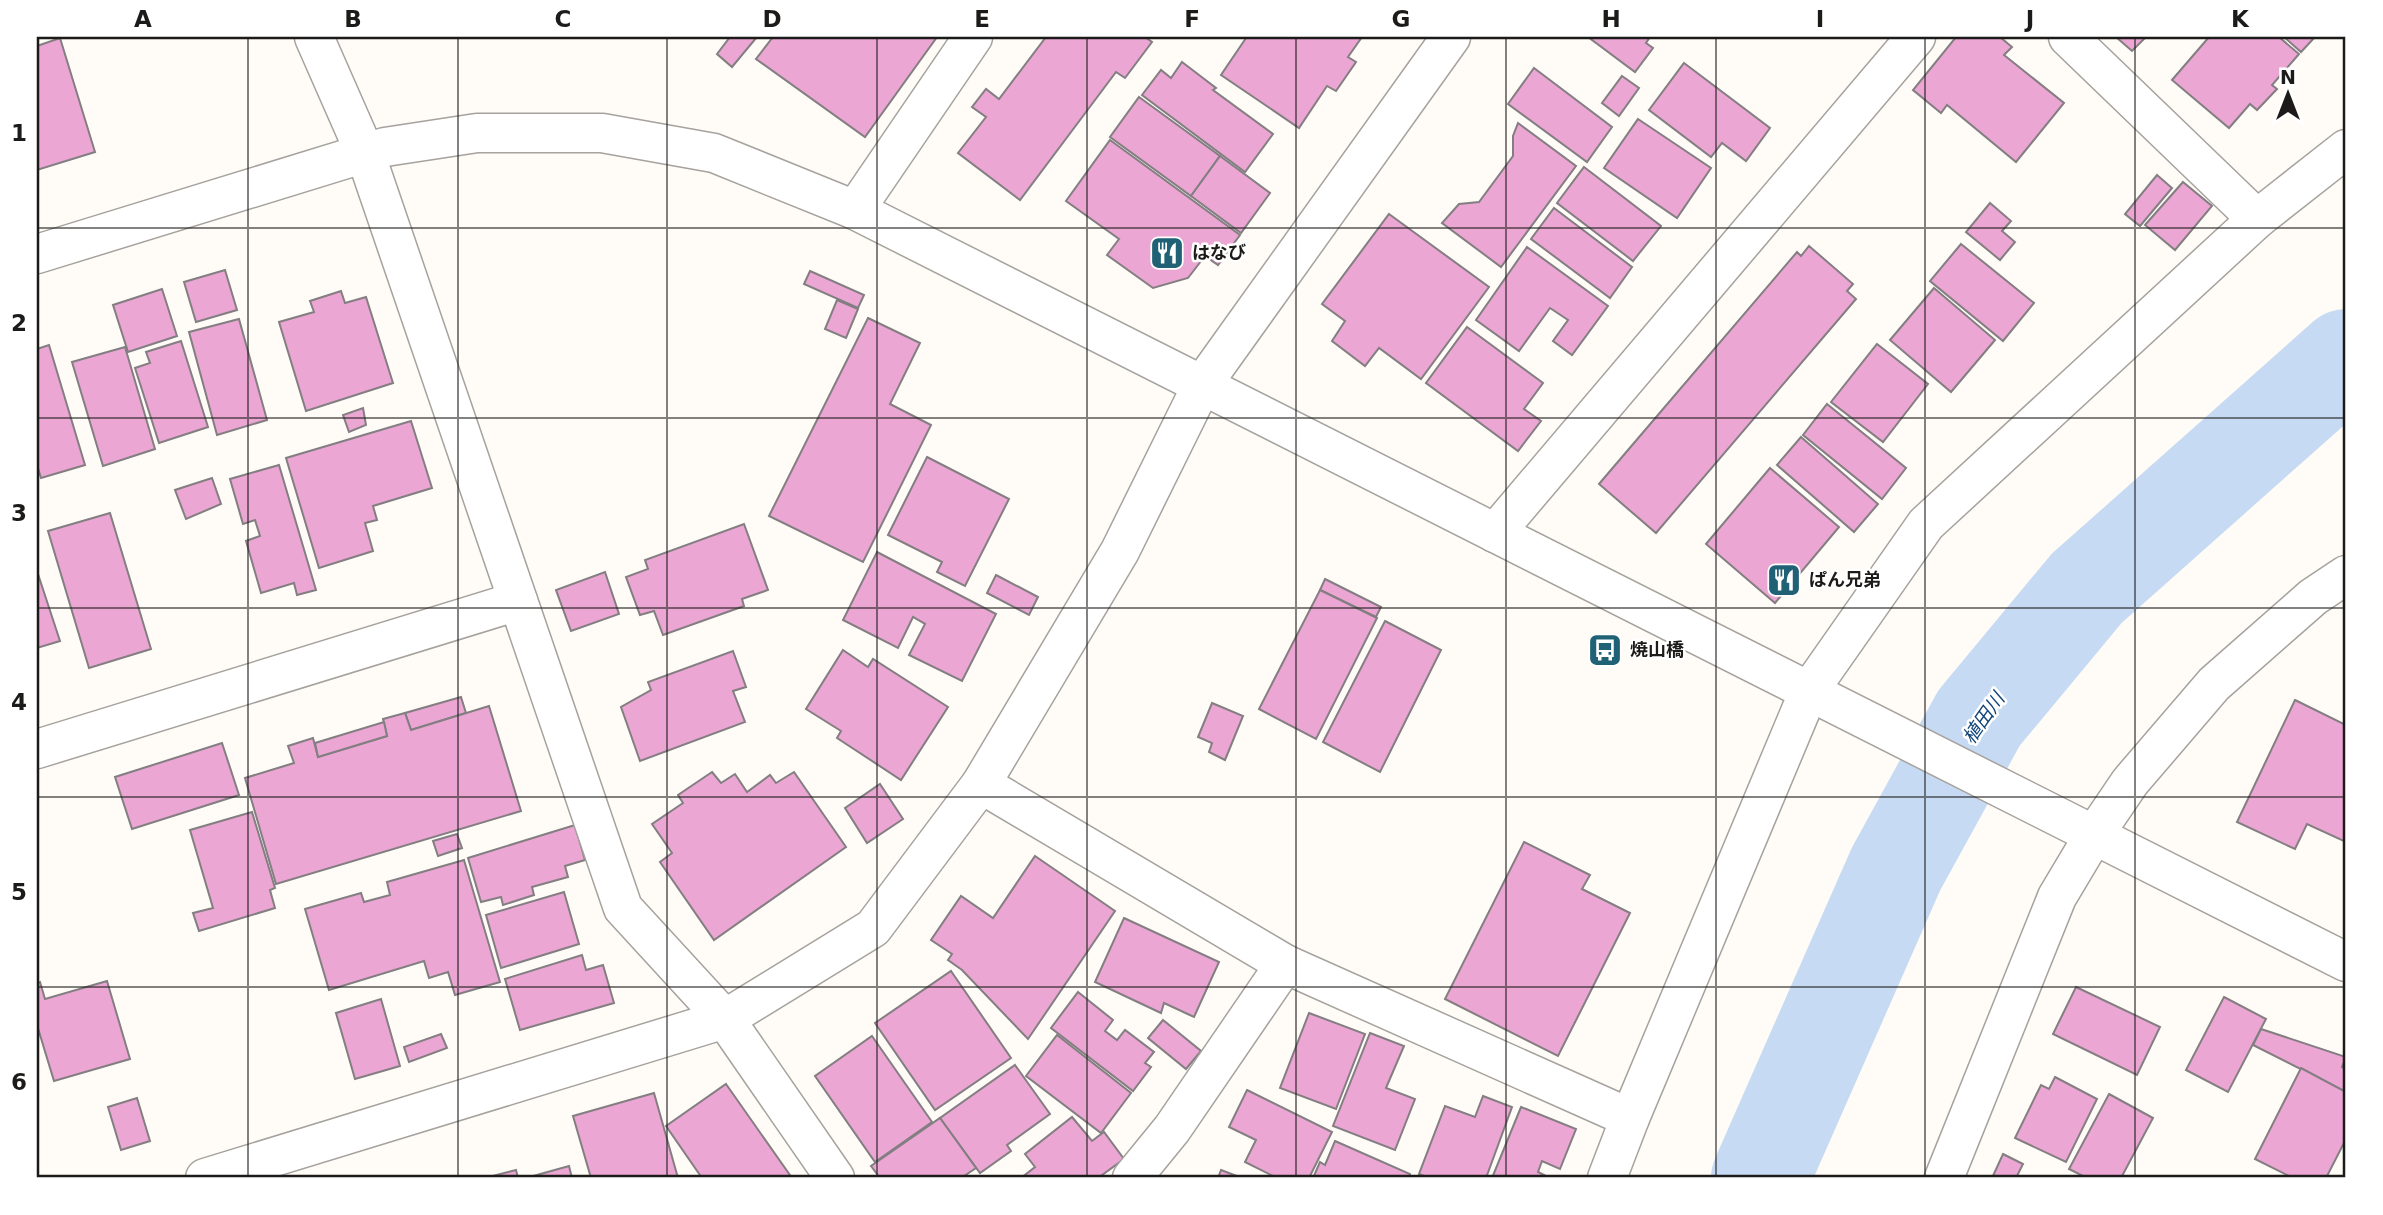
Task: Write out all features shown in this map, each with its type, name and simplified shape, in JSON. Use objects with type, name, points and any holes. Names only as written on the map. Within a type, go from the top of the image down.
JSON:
[{"type":"street","points":[[314,37],[365,153],[623,908],[725,1019],[835,1178]]},
{"type":"street","points":[[855,210],[973,37]]},
{"type":"street","points":[[205,1178],[725,1019],[873,928],[981,784],[1120,551],[1202,385],[1451,37]]},
{"type":"street","points":[[1495,533],[1916,37]]},
{"type":"street","points":[[2068,37],[2257,219]]},
{"type":"street","points":[[37,254],[385,147],[477,133],[602,133],[714,153],[855,210],[2346,962]]},
{"type":"street","points":[[1607,1178],[1630,1118],[1821,698],[1926,524],[2257,219],[2346,149]]},
{"type":"street","points":[[1944,1178],[2057,897],[2092,834],[2130,782],[2214,684],[2313,597],[2346,575]]},
{"type":"street","points":[[37,749],[518,601]]},
{"type":"street","points":[[981,784],[1285,964],[1630,1118]]},
{"type":"street","points":[[1132,1178],[1172,1129],[1285,964]]},
{"type":"building","points":[[730,37],[757,37],[732,67],[717,54]]},
{"type":"building","points":[[773,37],[937,37],[865,137],[756,59]]},
{"type":"building","points":[[1046,37],[1145,37],[1152,42],[1125,78],[1116,72],[1020,200],[958,153],[986,117],[972,107],[986,89],[999,99]]},
{"type":"building","points":[[1244,37],[1362,37],[1348,57],[1356,62],[1336,91],[1327,86],[1299,128],[1221,75],[1246,38]]},
{"type":"building","points":[[1588,37],[1650,37],[1646,43],[1653,48],[1635,72]]},
{"type":"building","points":[[1956,37],[2000,37],[2012,47],[2004,55],[2064,103],[2016,162],[1947,105],[1941,113],[1913,90]]},
{"type":"building","points":[[2116,37],[2146,37],[2132,51]]},
{"type":"building","points":[[2209,37],[2279,37],[2299,54],[2272,85],[2277,89],[2257,110],[2250,104],[2229,128],[2172,80]]},
{"type":"building","points":[[2284,37],[2315,37],[2301,52]]},
{"type":"building","points":[[60,38],[95,152],[37,170],[37,46]]},
{"type":"building","points":[[1182,62],[1216,88],[1213,90],[1273,134],[1245,172],[1142,95],[1161,70],[1171,78]]},
{"type":"building","points":[[1684,63],[1770,128],[1746,161],[1722,143],[1711,157],[1649,110]]},
{"type":"building","points":[[1534,68],[1612,127],[1587,162],[1508,104]]},
{"type":"building","points":[[1622,76],[1639,88],[1619,116],[1602,103]]},
{"type":"building","points":[[1139,97],[1220,156],[1191,196],[1110,137]]},
{"type":"building","points":[[1638,119],[1711,168],[1677,218],[1604,168]]},
{"type":"building","points":[[1518,123],[1576,166],[1501,267],[1442,223],[1459,204],[1479,202],[1513,156],[1513,136]]},
{"type":"building","points":[[1110,140],[1240,235],[1218,265],[1205,256],[1188,278],[1153,288],[1107,255],[1119,239],[1066,201]]},
{"type":"building","points":[[1220,156],[1270,193],[1241,233],[1191,196]]},
{"type":"building","points":[[1584,167],[1661,226],[1633,261],[1557,203]]},
{"type":"building","points":[[2157,175],[2172,188],[2140,226],[2125,214]]},
{"type":"building","points":[[2183,182],[2212,206],[2175,250],[2145,225]]},
{"type":"building","points":[[1990,203],[2011,221],[2002,231],[2015,242],[2000,260],[1966,232]]},
{"type":"building","points":[[1554,208],[1632,267],[1610,298],[1531,239]]},
{"type":"building","points":[[1389,214],[1489,287],[1421,379],[1379,348],[1365,366],[1332,341],[1345,321],[1322,304]]},
{"type":"building","points":[[1961,244],[2034,303],[2003,341],[1930,281]]},
{"type":"building","points":[[1809,246],[1853,284],[1847,291],[1856,299],[1656,533],[1599,484],[1797,252],[1801,256]]},
{"type":"building","points":[[1527,247],[1608,306],[1572,355],[1553,341],[1568,320],[1550,308],[1519,351],[1476,320]]},
{"type":"building","points":[[225,270],[237,310],[196,322],[184,282]]},
{"type":"building","points":[[810,271],[864,295],[858,308],[804,284]]},
{"type":"building","points":[[1934,288],[1995,340],[1951,392],[1890,340]]},
{"type":"building","points":[[162,289],[177,336],[128,352],[113,305]]},
{"type":"building","points":[[341,291],[345,303],[366,297],[393,383],[306,411],[279,322],[314,312],[310,301]]},
{"type":"building","points":[[837,300],[858,309],[846,338],[825,329]]},
{"type":"building","points":[[868,318],[920,343],[890,404],[931,425],[863,562],[769,516]]},
{"type":"building","points":[[239,319],[267,420],[217,435],[189,332]]},
{"type":"building","points":[[1467,327],[1543,383],[1524,409],[1541,421],[1518,451],[1426,383]]},
{"type":"building","points":[[181,341],[208,427],[159,443],[135,368],[150,363],[146,352]]},
{"type":"building","points":[[1877,344],[1928,384],[1883,442],[1831,402]]},
{"type":"building","points":[[49,345],[85,465],[41,478],[37,465],[37,349]]},
{"type":"building","points":[[125,347],[155,449],[103,466],[72,362]]},
{"type":"building","points":[[1827,404],[1906,468],[1882,499],[1803,435]]},
{"type":"building","points":[[363,408],[366,425],[349,432],[343,415]]},
{"type":"building","points":[[411,421],[432,488],[373,506],[377,520],[365,523],[373,551],[319,568],[286,458]]},
{"type":"building","points":[[1801,437],[1878,504],[1854,532],[1777,465]]},
{"type":"building","points":[[927,457],[1009,499],[965,586],[937,572],[942,562],[888,535]]},
{"type":"building","points":[[279,465],[316,590],[297,595],[294,583],[261,593],[246,541],[260,536],[255,520],[243,524],[230,479]]},
{"type":"building","points":[[1770,468],[1839,527],[1775,603],[1706,544]]},
{"type":"building","points":[[212,478],[221,504],[186,519],[175,490]]},
{"type":"building","points":[[110,513],[151,649],[89,668],[48,531]]},
{"type":"building","points":[[744,524],[768,590],[742,599],[744,606],[663,635],[654,611],[640,615],[626,577],[648,569],[645,560]]},
{"type":"building","points":[[877,552],[996,614],[962,681],[909,655],[925,624],[913,617],[898,648],[843,620]]},
{"type":"building","points":[[37,571],[60,641],[37,648]]},
{"type":"building","points":[[605,572],[619,614],[571,631],[556,590]]},
{"type":"building","points":[[996,575],[1038,597],[1029,615],[987,593]]},
{"type":"building","points":[[1325,579],[1381,607],[1376,617],[1320,590]]},
{"type":"building","points":[[1320,590],[1377,618],[1316,739],[1259,709]]},
{"type":"building","points":[[1385,621],[1441,650],[1380,772],[1323,742]]},
{"type":"building","points":[[843,650],[868,667],[873,659],[948,707],[901,780],[837,738],[841,731],[806,709]]},
{"type":"building","points":[[733,651],[746,687],[733,691],[745,722],[640,761],[621,707],[651,690],[648,682]]},
{"type":"building","points":[[461,697],[466,713],[411,730],[405,713]]},
{"type":"building","points":[[2295,700],[2346,725],[2346,842],[2307,824],[2295,849],[2237,822]]},
{"type":"building","points":[[1212,703],[1243,716],[1225,760],[1209,752],[1212,743],[1198,737]]},
{"type":"building","points":[[489,706],[521,811],[276,884],[245,778],[294,763],[288,746],[313,738],[318,757],[387,736],[383,719],[405,713],[411,730]]},
{"type":"building","points":[[384,722],[387,736],[318,757],[315,743]]},
{"type":"building","points":[[222,743],[239,795],[132,829],[115,777]]},
{"type":"building","points":[[712,772],[721,783],[735,774],[747,792],[770,775],[776,783],[794,772],[846,847],[714,940],[660,862],[672,853],[652,824],[683,803],[678,795]]},
{"type":"building","points":[[880,784],[903,819],[867,843],[845,808]]},
{"type":"building","points":[[252,812],[275,888],[270,890],[275,908],[199,931],[193,913],[213,908],[190,830]]},
{"type":"building","points":[[575,825],[585,860],[565,866],[568,877],[532,887],[534,895],[503,905],[501,897],[481,902],[468,858]]},
{"type":"building","points":[[457,834],[462,848],[438,856],[433,841]]},
{"type":"building","points":[[1524,842],[1590,875],[1582,889],[1630,913],[1558,1056],[1445,999]]},
{"type":"building","points":[[1035,856],[1115,911],[1028,1039],[962,970],[948,960],[952,954],[931,940],[961,896],[993,918]]},
{"type":"building","points":[[464,860],[500,982],[455,995],[448,972],[429,978],[424,961],[329,990],[305,909],[361,893],[364,902],[390,895],[387,882]]},
{"type":"building","points":[[564,892],[579,944],[501,968],[486,915]]},
{"type":"building","points":[[1124,918],[1219,962],[1194,1017],[1164,1003],[1161,1013],[1095,982]]},
{"type":"building","points":[[582,955],[586,970],[603,965],[614,1003],[520,1030],[505,979]]},
{"type":"building","points":[[951,971],[1011,1058],[935,1110],[875,1023]]},
{"type":"building","points":[[107,981],[130,1059],[54,1081],[37,1025],[37,983],[40,982],[45,999]]},
{"type":"building","points":[[2076,987],[2160,1027],[2137,1075],[2053,1034]]},
{"type":"building","points":[[1078,992],[1113,1020],[1105,1031],[1117,1040],[1125,1030],[1154,1052],[1145,1063],[1151,1067],[1133,1091],[1051,1028]]},
{"type":"building","points":[[2224,997],[2266,1019],[2228,1092],[2186,1070]]},
{"type":"building","points":[[381,999],[400,1066],[355,1079],[336,1013]]},
{"type":"building","points":[[1309,1013],[1365,1034],[1336,1109],[1280,1088]]},
{"type":"building","points":[[1163,1020],[1201,1051],[1186,1069],[1148,1038]]},
{"type":"building","points":[[2261,1029],[2346,1057],[2342,1067],[2346,1070],[2346,1092],[2253,1045]]},
{"type":"building","points":[[1370,1033],[1404,1046],[1386,1088],[1415,1099],[1395,1150],[1333,1126]]},
{"type":"building","points":[[441,1034],[447,1048],[409,1062],[404,1047]]},
{"type":"building","points":[[1057,1035],[1131,1093],[1101,1133],[1026,1076]]},
{"type":"building","points":[[872,1036],[932,1122],[875,1162],[815,1076]]},
{"type":"building","points":[[1015,1065],[1050,1114],[1007,1145],[1011,1151],[980,1173],[940,1118]]},
{"type":"building","points":[[2301,1068],[2346,1092],[2346,1139],[2326,1178],[2288,1178],[2289,1176],[2255,1159]]},
{"type":"building","points":[[2055,1077],[2097,1099],[2066,1162],[2015,1138],[2041,1085],[2049,1089]]},
{"type":"building","points":[[726,1084],[792,1178],[702,1178],[666,1126]]},
{"type":"building","points":[[1247,1090],[1332,1132],[1309,1178],[1277,1178],[1245,1162],[1256,1140],[1229,1127]]},
{"type":"building","points":[[654,1093],[678,1178],[591,1178],[573,1116]]},
{"type":"building","points":[[2109,1094],[2153,1118],[2121,1178],[2087,1178],[2069,1169]]},
{"type":"building","points":[[1483,1096],[1512,1107],[1486,1178],[1429,1178],[1419,1174],[1445,1106],[1475,1117]]},
{"type":"building","points":[[137,1098],[150,1141],[121,1150],[108,1107]]},
{"type":"building","points":[[1521,1107],[1576,1129],[1560,1169],[1542,1161],[1538,1172],[1550,1178],[1492,1178]]},
{"type":"building","points":[[1072,1117],[1092,1141],[1104,1132],[1124,1159],[1098,1178],[1021,1178],[1035,1167],[1025,1154]]},
{"type":"building","points":[[940,1118],[976,1168],[961,1178],[880,1178],[871,1166]]},
{"type":"building","points":[[1335,1141],[1410,1174],[1409,1178],[1313,1178],[1320,1162],[1325,1165]]},
{"type":"building","points":[[2003,1154],[2023,1164],[2016,1178],[1992,1178]]},
{"type":"building","points":[[569,1166],[572,1178],[526,1178]]},
{"type":"building","points":[[516,1170],[518,1178],[485,1178]]},
{"type":"building","points":[[1221,1170],[1242,1178],[1218,1178]]},
{"type":"waterway","name":"植田川","points":[[1760,1178],[1896,869],[1979,718],[2087,588],[2346,358]]},
{"type":"place","name":"はなび","points":[[1167,253]]},
{"type":"place","name":"ぱん兄弟","points":[[1784,580]]},
{"type":"place","name":"焼山橋","points":[[1605,650]]}]
